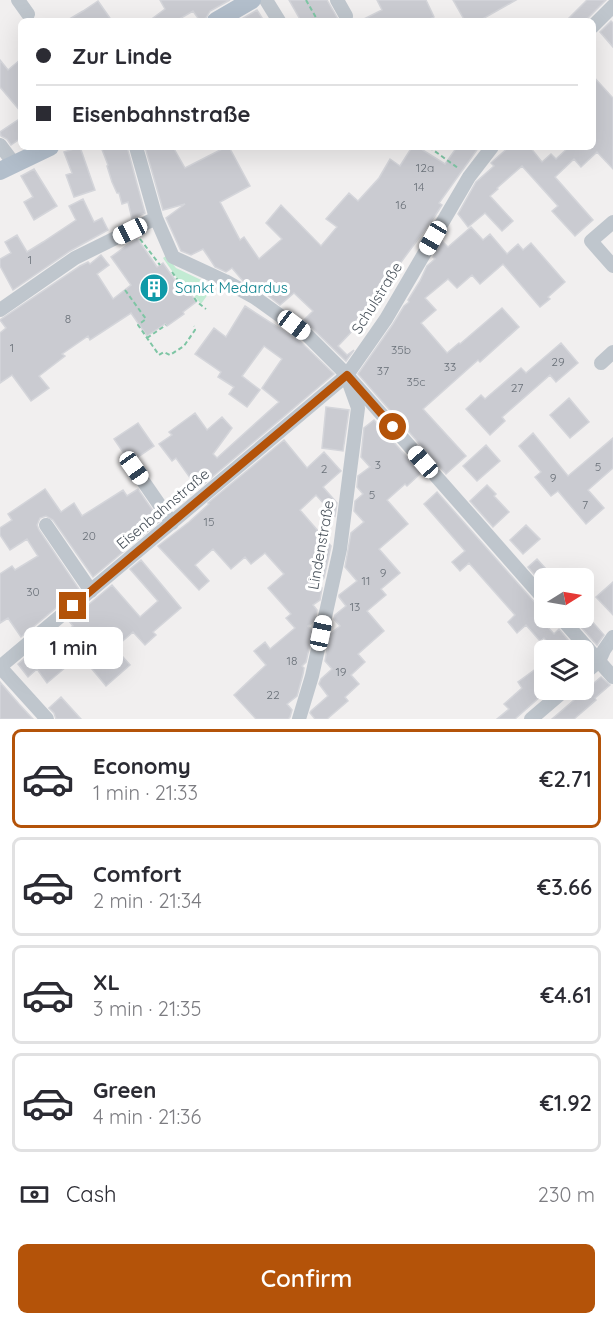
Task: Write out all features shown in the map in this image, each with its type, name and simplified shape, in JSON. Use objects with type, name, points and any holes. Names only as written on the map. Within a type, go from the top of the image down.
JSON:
[{"type":"main road","points":[[221,18],[252,0]]},
{"type":"main road","points":[[7,168],[44,150]]},
{"type":"street","points":[[18,0],[28,14]]},
{"type":"street","points":[[266,0],[277,18]]},
{"type":"street","points":[[337,0],[346,16]]},
{"type":"street","points":[[596,23],[613,6]]},
{"type":"street","points":[[0,145],[7,168]]},
{"type":"street","points":[[137,150],[156,218],[173,257],[254,297],[307,335],[347,375],[534,588]]},
{"type":"street","name":"Schulstraße","points":[[347,375],[386,319],[469,177],[490,150]]},
{"type":"street","points":[[0,310],[75,258],[156,218]]},
{"type":"street","points":[[613,222],[591,241],[613,266]]},
{"type":"street","points":[[601,363],[613,352]]},
{"type":"street","name":"Eisenbahnstraße","points":[[0,667],[347,375]]},
{"type":"street","name":"Lindenstraße","points":[[299,719],[312,676],[340,549],[358,408],[347,375]]},
{"type":"street","points":[[134,468],[172,523]]},
{"type":"street","points":[[46,525],[91,591]]},
{"type":"street","points":[[570,628],[613,677]]},
{"type":"street","points":[[594,665],[613,637]]},
{"type":"street","points":[[0,667],[47,719]]},
{"type":"street","points":[[531,719],[553,700]]},
{"type":"path","points":[[306,0],[316,18]]},
{"type":"path","points":[[433,150],[469,177]]},
{"type":"path","points":[[133,229],[160,265]]},
{"type":"path","points":[[171,251],[162,257],[186,292],[189,290],[197,302],[206,309]]},
{"type":"path","points":[[125,290],[146,319],[138,325],[159,355],[164,352],[170,355],[184,346],[195,330],[194,327]]},
{"type":"path","points":[[147,338],[166,325]]},
{"type":"green space","points":[[166,256],[176,268],[216,287],[201,304],[189,289],[186,291],[163,258]]},
{"type":"building","points":[[160,0],[230,0],[210,11],[206,18],[198,18],[193,11],[181,18],[153,18],[165,9]]},
{"type":"building","points":[[289,0],[327,0],[337,18],[299,18]]},
{"type":"building","points":[[377,0],[426,0],[434,17],[366,18],[382,10]]},
{"type":"building","points":[[453,0],[516,0],[484,18],[463,18]]},
{"type":"building","points":[[587,0],[606,0],[588,18],[569,18]]},
{"type":"building","points":[[98,1],[110,18],[71,18]]},
{"type":"building","points":[[257,10],[262,18],[243,18]]},
{"type":"building","points":[[611,21],[613,23],[613,47],[600,32]]},
{"type":"building","points":[[0,60],[8,70],[18,62],[18,108],[0,87]]},
{"type":"building","points":[[596,79],[613,98],[613,169],[597,152],[581,167],[574,159],[555,177],[593,220],[575,236],[552,211],[558,206],[522,166],[490,196],[513,221],[502,231],[485,213],[468,227],[458,214],[476,182],[494,166],[491,163],[506,150],[532,150],[542,162],[551,154],[556,159],[566,150],[596,150]]},
{"type":"building","points":[[18,120],[18,140],[11,145],[1,136],[0,132]]},
{"type":"building","points":[[81,150],[95,190],[74,197],[66,175],[72,173],[64,152]]},
{"type":"building","points":[[102,150],[128,150],[145,213],[132,219],[128,202],[122,204],[119,193],[112,182]]},
{"type":"building","points":[[146,150],[175,150],[185,168],[220,150],[231,150],[250,186],[220,202],[240,240],[244,237],[259,259],[282,239],[266,223],[281,205],[321,246],[337,227],[326,219],[349,193],[358,201],[379,178],[390,159],[400,166],[410,150],[423,150],[445,164],[455,150],[477,150],[439,203],[442,205],[435,216],[385,284],[389,288],[379,303],[338,346],[347,355],[354,350],[346,361],[303,321],[313,311],[294,293],[280,305],[261,290],[243,281],[232,268],[226,272],[215,267],[203,249],[191,255],[181,251],[166,218],[185,204],[163,210]]},
{"type":"building","points":[[34,169],[57,206],[34,220],[24,202],[33,197],[21,176]]},
{"type":"building","points":[[83,199],[94,222],[102,218],[108,230],[70,251],[13,290],[0,266],[0,259],[11,253],[5,242],[17,235],[27,252],[76,220],[69,206]]},
{"type":"building","points":[[471,227],[483,240],[490,234],[507,254],[518,244],[523,250],[531,243],[565,282],[540,307],[503,264],[480,284],[472,275],[457,288],[448,279],[425,298],[436,310],[421,323],[447,353],[502,308],[519,327],[423,409],[466,456],[446,474],[358,374],[409,302],[427,266],[435,259],[433,257],[442,241],[448,247]]},
{"type":"building","points":[[137,238],[157,267],[163,263],[185,294],[189,291],[196,302],[167,326],[165,324],[147,336],[131,313],[90,340],[88,336],[62,354],[65,356],[39,376],[49,388],[31,401],[12,375],[0,383],[0,333],[6,328],[0,320],[80,266],[88,262],[90,264],[101,255],[109,265],[97,274],[113,299],[131,285],[111,257]]},
{"type":"building","points":[[245,306],[301,342],[334,374],[198,489],[176,458],[172,461],[159,444],[172,435],[169,432],[195,413],[207,430],[222,417],[232,428],[213,454],[217,458],[279,402],[262,388],[282,359],[264,346],[242,376],[260,390],[247,407],[229,394],[234,387],[218,377],[221,372],[195,354],[214,328],[226,337]]},
{"type":"building","points":[[561,343],[578,363],[556,382],[550,375],[502,417],[505,421],[490,435],[466,409],[481,395],[485,399],[521,368],[526,373]]},
{"type":"building","points":[[569,398],[589,422],[570,438],[550,415]]},
{"type":"building","points":[[326,407],[349,410],[343,451],[322,448]]},
{"type":"building","points":[[374,420],[421,473],[387,500],[408,524],[379,549],[400,573],[381,589],[386,595],[367,611],[384,631],[358,654],[365,662],[351,675],[359,684],[345,697],[348,701],[327,719],[315,719],[311,711],[328,696],[319,684],[332,669],[325,661],[330,634],[340,626],[334,619],[335,615],[346,606],[339,595],[357,581],[345,567],[351,533],[364,522],[354,511],[355,501],[363,494],[357,487],[358,476],[370,467],[361,457],[364,428]]},
{"type":"building","points":[[138,423],[154,446],[129,461],[114,439]]},
{"type":"building","points":[[533,433],[568,476],[613,438],[613,468],[588,490],[604,508],[586,524],[558,491],[551,496],[535,477],[541,472],[519,446]]},
{"type":"building","points":[[284,440],[307,468],[324,452],[341,471],[323,487],[337,503],[335,516],[316,495],[300,510],[331,546],[324,578],[318,584],[322,588],[320,600],[313,605],[317,610],[315,620],[308,626],[313,631],[306,662],[302,666],[303,674],[297,696],[287,704],[292,710],[290,717],[288,719],[256,719],[234,695],[266,665],[254,651],[265,642],[270,649],[295,628],[286,618],[291,614],[268,588],[284,574],[265,553],[251,564],[245,557],[231,569],[213,549],[195,565],[209,581],[199,590],[158,546]]},
{"type":"building","points":[[486,445],[500,461],[477,481],[463,466]]},
{"type":"building","points":[[487,485],[509,512],[493,527],[470,501]]},
{"type":"building","points":[[45,489],[61,512],[74,503],[82,516],[123,490],[127,496],[138,489],[160,521],[93,577],[53,520],[46,516],[40,518],[37,525],[39,530],[79,589],[21,637],[8,618],[0,623],[0,574],[12,566],[15,570],[38,556],[27,539],[10,550],[0,535],[0,528],[12,520],[8,514]]},
{"type":"building","points":[[437,492],[534,602],[534,628],[549,628],[554,634],[559,629],[568,640],[546,640],[544,638],[539,640],[526,625],[517,633],[508,622],[515,615],[469,563],[460,571],[452,562],[465,551],[424,504]]},
{"type":"building","points":[[526,525],[540,539],[523,554],[510,540]]},
{"type":"building","points":[[537,559],[545,568],[534,568],[534,574],[528,567]]},
{"type":"building","points":[[141,560],[181,608],[153,632],[156,635],[145,645],[133,632],[109,653],[88,630],[71,645],[79,656],[47,683],[37,669],[28,677],[18,664],[41,644],[45,648],[73,626],[69,621],[112,585],[140,617],[158,601],[130,569]]},
{"type":"building","points":[[613,582],[613,615],[596,597]]},
{"type":"building","points":[[594,624],[604,635],[597,645],[582,628],[594,628]]},
{"type":"building","points":[[115,648],[130,665],[106,686],[92,669]]},
{"type":"building","points":[[534,670],[534,700],[536,700],[515,719],[497,719],[509,709],[504,704],[522,688],[518,682]]},
{"type":"building","points":[[601,677],[610,685],[574,719],[552,719],[574,700],[594,700],[594,683]]},
{"type":"building","points":[[0,682],[19,704],[33,719],[0,719]]},
{"type":"building","points":[[61,697],[81,719],[56,719],[49,708]]},
{"type":"place","name":"Sankt Medardus","points":[[154,288]]},
{"type":"route","points":[[73,606],[347,375],[393,427]]}]
